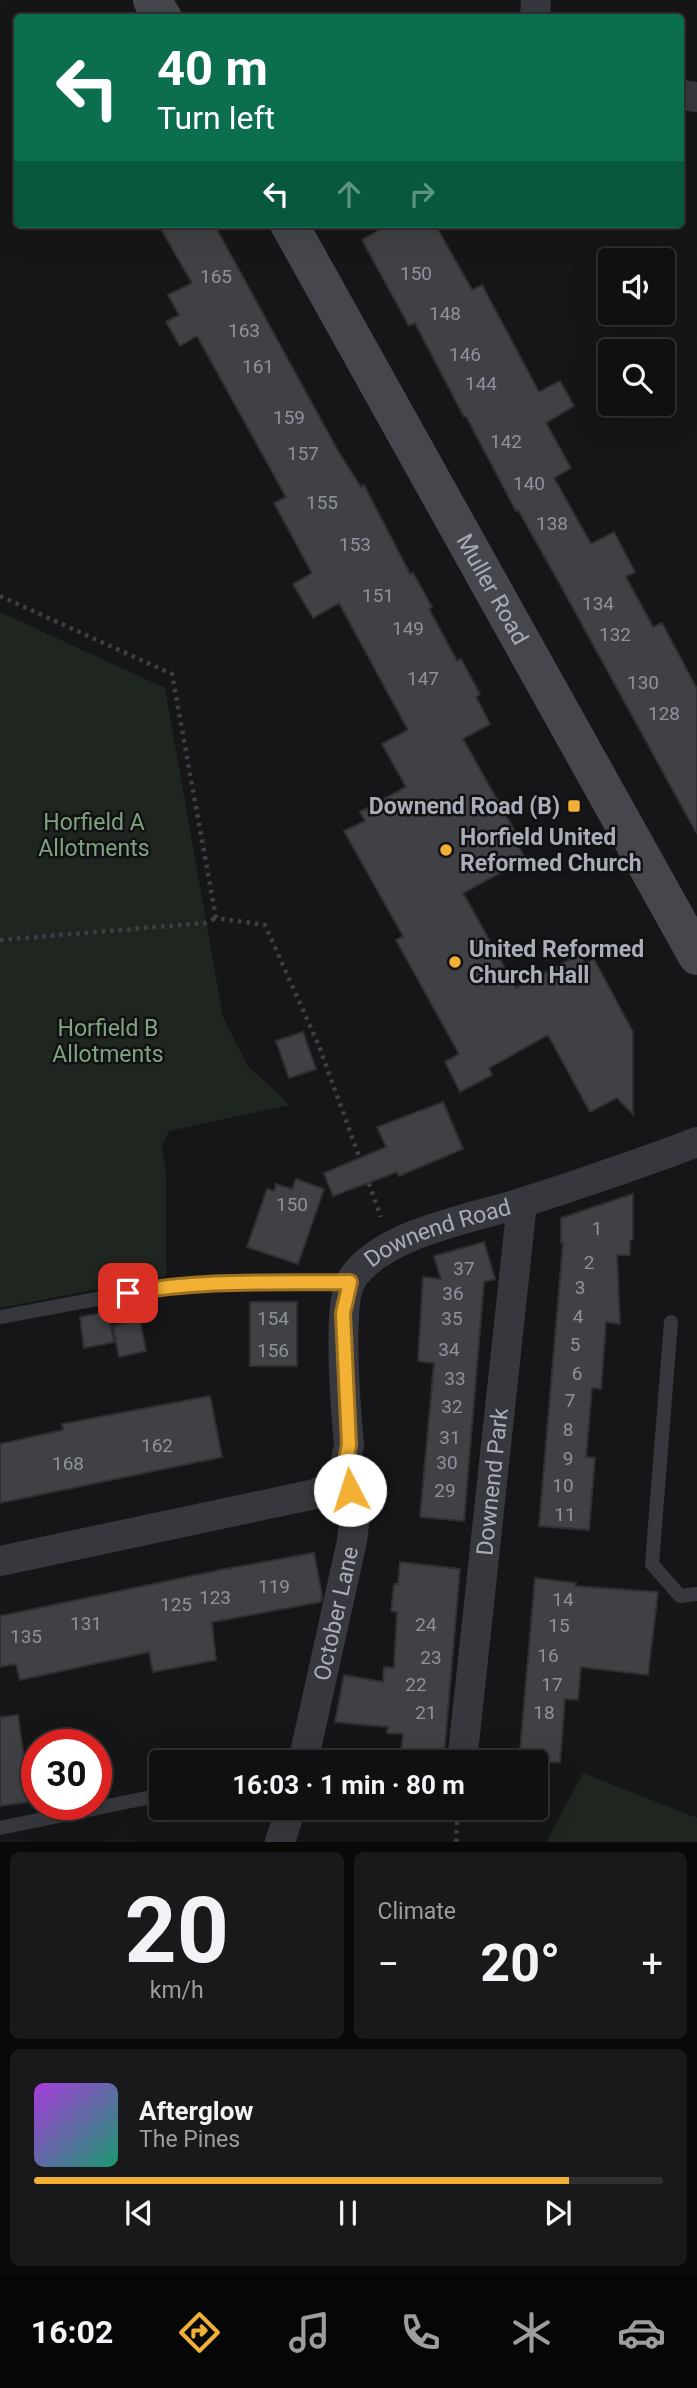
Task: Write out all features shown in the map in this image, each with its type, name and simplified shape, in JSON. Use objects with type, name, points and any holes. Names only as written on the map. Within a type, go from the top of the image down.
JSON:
[{"type":"main road","name":"Muller Road","points":[[291,228],[697,956]]},
{"type":"street","name":"Downend Road","points":[[345,1465],[349,1445],[343,1313],[350,1282],[370,1261],[407,1238],[522,1203],[697,1142]]},
{"type":"street","name":"Downend Park","points":[[463,1750],[522,1203]]},
{"type":"street","points":[[0,1561],[315,1494],[331,1486],[345,1465]]},
{"type":"street","name":"October Lane","points":[[306,1750],[352,1541],[355,1516],[345,1465]]},
{"type":"street","points":[[279,1842],[286,1820]]},
{"type":"lane","points":[[0,1318],[155,1288],[201,1284],[350,1282]]},
{"type":"lane","points":[[671,1322],[652,1564],[680,1596],[697,1594]]},
{"type":"lane","points":[[0,1828],[149,1797]]},
{"type":"path","points":[[0,596],[172,674],[216,918]]},
{"type":"path","points":[[0,940],[205,922],[216,918],[265,925],[319,1045],[391,1247]]},
{"type":"path","points":[[456,1842],[457,1820]]},
{"type":"green space","points":[[0,612],[165,688],[223,1017],[248,1066],[290,1105],[169,1131],[162,1147],[166,1172],[166,1276],[0,1308]]},
{"type":"green space","points":[[583,1773],[697,1818],[697,1842],[546,1842]]},
{"type":"building","points":[[160,228],[216,228],[338,451],[361,487],[364,485],[410,574],[413,573],[432,607],[429,609],[457,661],[461,659],[480,694],[476,697],[490,724],[463,739],[522,844],[518,846],[526,859],[463,893],[516,988],[580,954],[585,964],[594,959],[633,1032],[633,1114],[617,1098],[590,1112],[548,1035],[489,1068],[492,1075],[460,1092],[445,1062],[459,1054],[396,940],[403,936],[344,831],[365,821],[360,812],[406,787],[382,744],[408,730],[339,603],[313,618],[293,584],[312,573],[274,503],[286,497],[197,336],[180,346],[166,322],[179,315],[168,295],[192,283]]},
{"type":"building","points":[[382,228],[437,228],[472,290],[482,285],[539,392],[560,381],[574,406],[546,423],[571,468],[554,478],[591,544],[614,532],[635,572],[626,577],[653,627],[662,623],[697,689],[697,834],[557,579],[518,510],[516,511],[466,416],[464,417],[415,323],[409,326],[362,240]]},
{"type":"building","points":[[303,1032],[316,1069],[289,1078],[276,1041]]},
{"type":"building","points":[[443,1102],[463,1149],[399,1176],[397,1172],[333,1196],[324,1173],[386,1147],[377,1127]]},
{"type":"building","points":[[296,1179],[324,1189],[298,1264],[247,1247],[267,1189],[274,1191],[276,1184],[292,1189]]},
{"type":"building","points":[[633,1194],[633,1239],[630,1241],[630,1255],[617,1255],[620,1324],[606,1322],[601,1389],[592,1388],[586,1457],[595,1458],[589,1530],[539,1526],[563,1243],[561,1218]]},
{"type":"building","points":[[484,1242],[495,1279],[484,1282],[464,1521],[420,1517],[434,1363],[418,1361],[423,1277],[441,1279],[434,1256]]},
{"type":"building","points":[[250,1302],[297,1302],[297,1366],[250,1366]]},
{"type":"building","points":[[108,1312],[114,1342],[84,1348],[80,1317]]},
{"type":"building","points":[[140,1320],[146,1351],[119,1357],[113,1326]]},
{"type":"building","points":[[210,1396],[222,1457],[0,1503],[0,1444],[63,1430],[62,1424]]},
{"type":"building","points":[[314,1553],[321,1602],[212,1622],[216,1660],[153,1672],[149,1652],[20,1680],[16,1664],[0,1667],[0,1616]]},
{"type":"building","points":[[400,1562],[460,1569],[445,1750],[401,1750],[403,1734],[387,1733],[388,1727],[335,1722],[344,1675],[383,1682],[384,1667],[394,1668],[397,1612],[391,1611],[394,1584],[398,1584]]},
{"type":"building","points":[[535,1578],[576,1583],[575,1586],[658,1592],[648,1675],[581,1667],[578,1700],[565,1699],[560,1762],[548,1762],[548,1750],[520,1750]]},
{"type":"building","points":[[18,1715],[21,1737],[21,1803],[0,1806],[0,1717]]},
{"type":"place","name":"Downend Road (B)","points":[[574,806]]},
{"type":"place","name":"Horfield United Reformed Church","points":[[446,850]]},
{"type":"place","name":"United Reformed Church Hall","points":[[455,962]]},
{"type":"route","points":[[128,1293],[201,1284],[350,1282],[343,1313],[349,1445],[345,1465],[350,1490]]},
{"type":"park label","name":"Horfield A Allotments","points":[[94,835]]},
{"type":"park label","name":"Horfield B Allotments","points":[[108,1041]]}]
